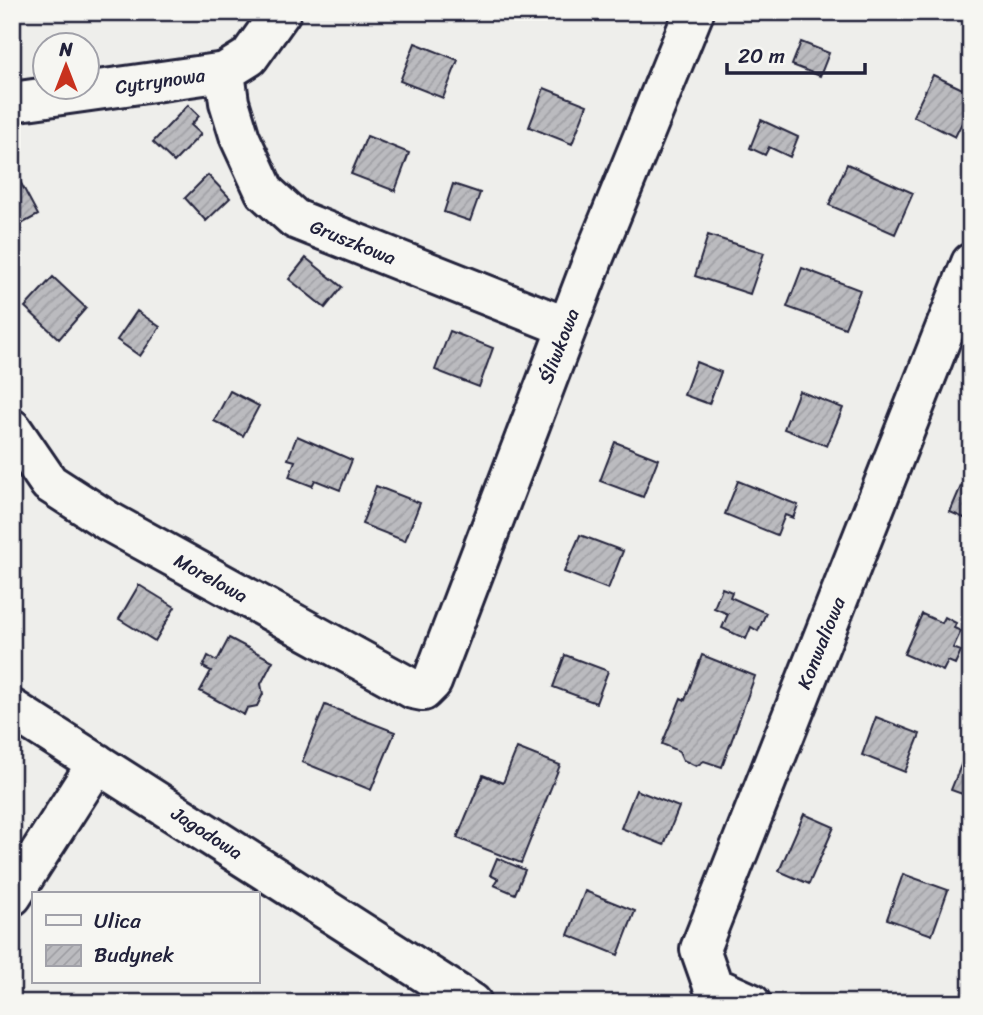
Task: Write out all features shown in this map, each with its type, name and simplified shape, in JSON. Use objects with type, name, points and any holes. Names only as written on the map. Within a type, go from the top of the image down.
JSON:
[{"type":"street","name":"Cytrynowa","points":[[12,102],[225,72],[249,57],[281,12]]},
{"type":"street","name":"Śliwkowa","points":[[432,682],[567,327],[694,12]]},
{"type":"street","name":"Gruszkowa","points":[[225,72],[229,102],[240,138],[265,192],[295,219],[567,327]]},
{"type":"street","name":"Konwaliowa","points":[[751,1003],[713,986],[700,949],[971,263]]},
{"type":"street","name":"Morelowa","points":[[12,429],[49,483],[108,522],[414,689],[424,691],[432,682]]},
{"type":"street","name":"Jagodowa","points":[[12,709],[472,1003]]},
{"type":"street","points":[[12,896],[97,763]]},
{"type":"building","points":[[952,12],[971,12],[971,21],[951,13]]},
{"type":"building","points":[[801,42],[829,53],[820,76],[792,65]]},
{"type":"building","points":[[415,43],[458,60],[443,98],[400,81]]},
{"type":"building","points":[[933,75],[971,93],[971,104],[955,137],[913,116]]},
{"type":"building","points":[[544,88],[587,105],[572,144],[529,127]]},
{"type":"building","points":[[188,105],[199,116],[191,125],[201,134],[174,162],[153,142]]},
{"type":"building","points":[[761,120],[798,137],[790,157],[769,147],[765,155],[750,148]]},
{"type":"building","points":[[367,136],[409,153],[395,191],[351,174]]},
{"type":"building","points":[[847,164],[913,193],[895,234],[829,205]]},
{"type":"building","points":[[15,172],[38,215],[12,229],[12,173]]},
{"type":"building","points":[[208,175],[230,198],[206,221],[185,198]]},
{"type":"building","points":[[453,184],[480,193],[470,221],[444,212]]},
{"type":"building","points":[[708,235],[764,253],[750,294],[695,276]]},
{"type":"building","points":[[306,258],[342,287],[325,308],[289,279]]},
{"type":"building","points":[[802,268],[860,290],[845,328],[787,307]]},
{"type":"building","points":[[53,277],[86,308],[59,339],[25,307]]},
{"type":"building","points":[[137,311],[160,327],[140,356],[117,340]]},
{"type":"building","points":[[450,331],[493,348],[479,387],[435,370]]},
{"type":"building","points":[[696,362],[721,372],[709,404],[684,395]]},
{"type":"building","points":[[230,391],[259,406],[243,436],[214,421]]},
{"type":"building","points":[[799,391],[843,408],[827,446],[784,429]]},
{"type":"building","points":[[297,436],[352,460],[340,490],[315,480],[312,486],[289,477],[295,461],[288,459]]},
{"type":"building","points":[[615,442],[658,459],[643,497],[600,481]]},
{"type":"building","points":[[738,481],[798,505],[793,518],[785,515],[777,535],[725,514]]},
{"type":"building","points":[[376,486],[420,503],[405,541],[362,524]]},
{"type":"building","points":[[961,486],[971,490],[971,521],[950,512]]},
{"type":"building","points":[[580,535],[623,551],[608,589],[564,572]]},
{"type":"building","points":[[139,585],[175,607],[155,641],[119,619]]},
{"type":"building","points":[[722,588],[732,592],[730,597],[766,613],[758,631],[751,627],[746,639],[722,628],[728,614],[714,608]]},
{"type":"building","points":[[922,614],[942,623],[945,617],[956,623],[954,628],[961,631],[953,648],[961,651],[955,664],[948,661],[943,671],[904,654]]},
{"type":"building","points":[[229,638],[273,661],[261,684],[263,694],[257,706],[247,708],[244,715],[200,691],[211,671],[203,667],[208,656],[217,661]]},
{"type":"building","points":[[565,655],[608,671],[596,703],[553,687]]},
{"type":"building","points":[[702,655],[755,676],[722,767],[704,761],[696,766],[683,760],[679,751],[662,744],[681,698],[685,700]]},
{"type":"building","points":[[325,705],[395,732],[371,790],[302,762]]},
{"type":"building","points":[[876,717],[920,734],[905,772],[862,755]]},
{"type":"building","points":[[517,748],[560,765],[521,863],[457,838],[483,775],[503,783]]},
{"type":"building","points":[[965,755],[971,757],[971,797],[951,790]]},
{"type":"building","points":[[636,790],[679,807],[664,845],[621,828]]},
{"type":"building","points":[[804,814],[834,827],[809,884],[779,871]]},
{"type":"building","points":[[497,858],[525,870],[515,894],[494,885],[498,879],[490,875]]},
{"type":"building","points":[[903,874],[948,890],[932,935],[887,919]]},
{"type":"building","points":[[585,891],[635,911],[618,955],[568,935]]}]
